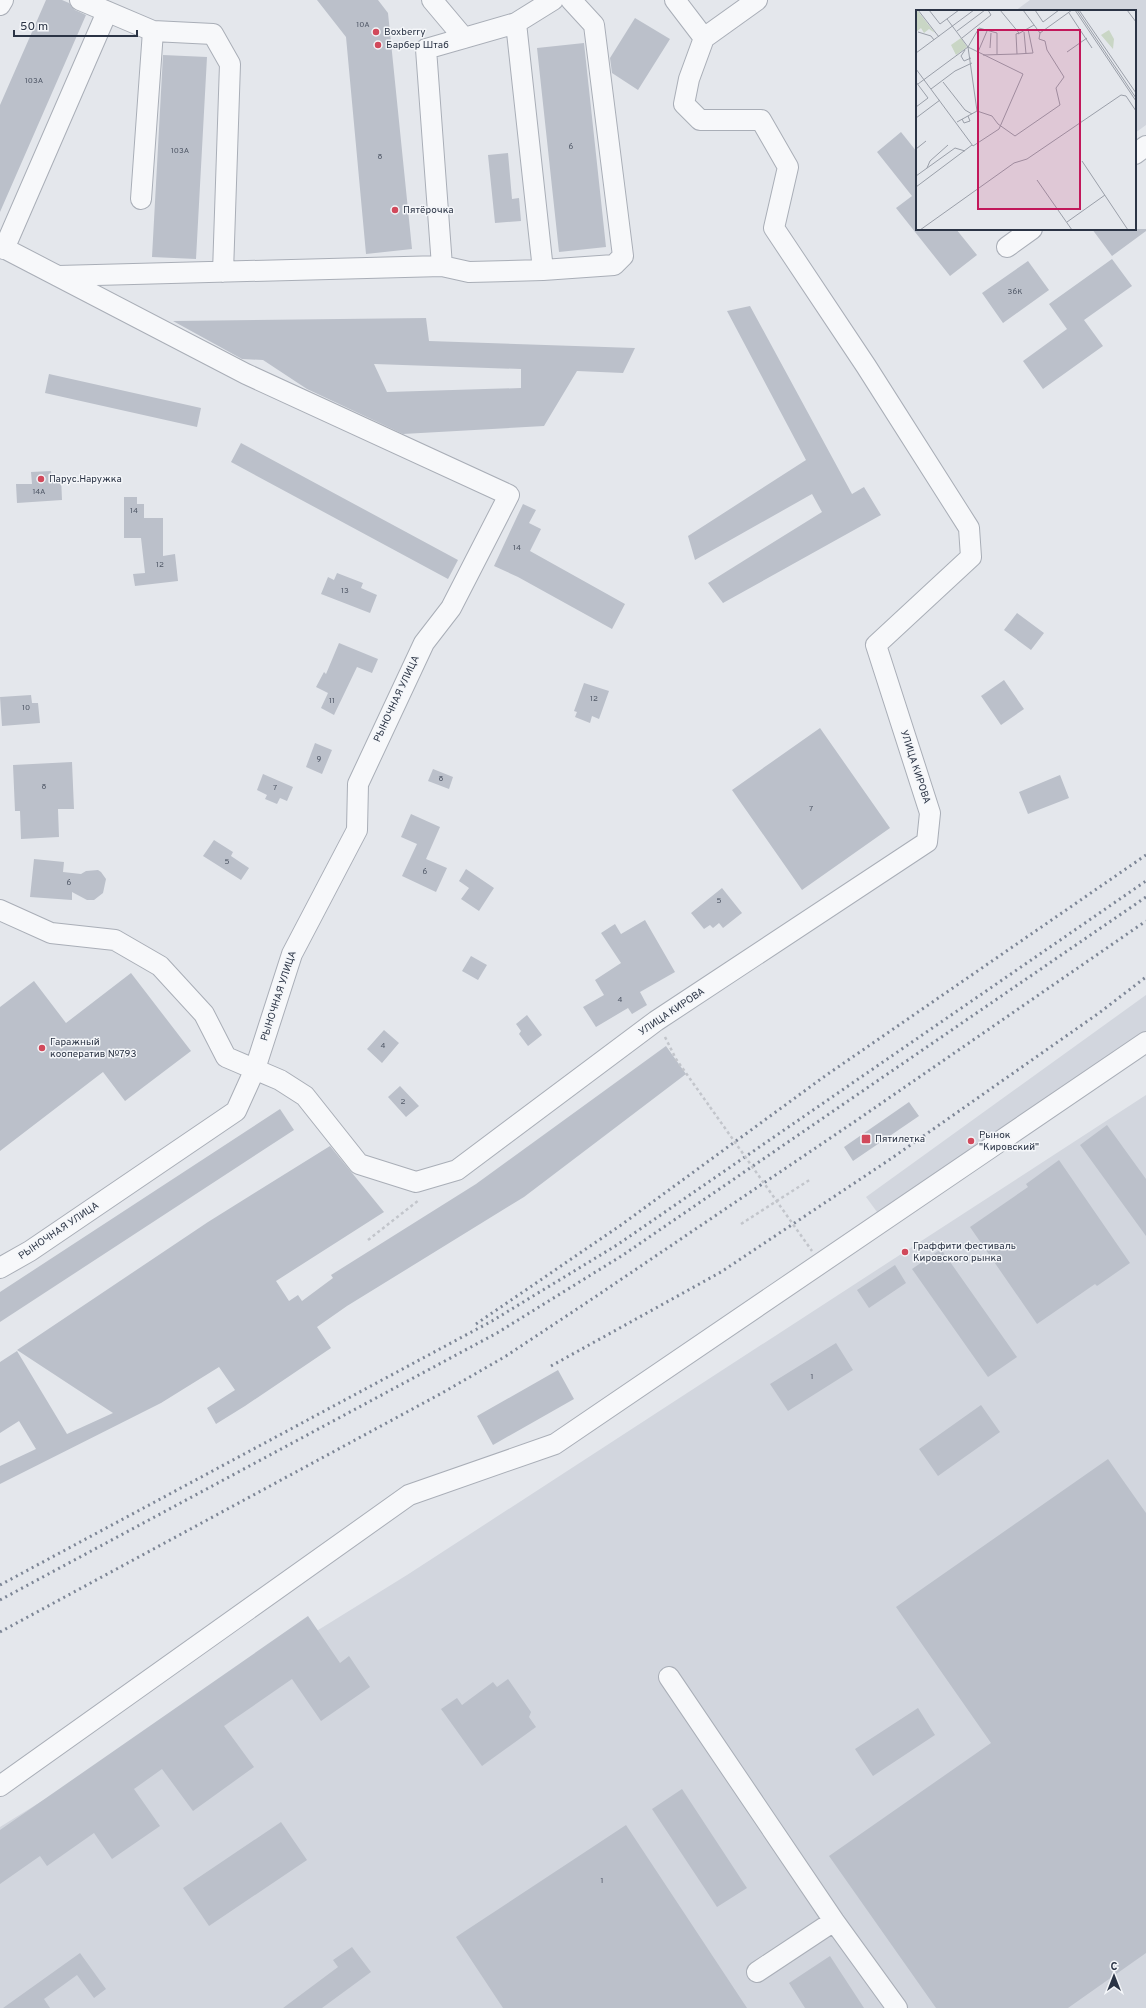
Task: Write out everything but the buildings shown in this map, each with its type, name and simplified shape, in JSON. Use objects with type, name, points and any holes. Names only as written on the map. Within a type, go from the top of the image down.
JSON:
[{"type":"street","points":[[0,5],[3,0]]},
{"type":"street","points":[[80,0],[153,31],[213,34],[230,64],[223,272]]},
{"type":"street","points":[[432,0],[464,38]]},
{"type":"street","points":[[442,266],[426,49],[516,23],[553,0]]},
{"type":"street","points":[[107,12],[2,247],[56,276],[442,266],[469,272],[543,270],[614,265],[623,256],[594,25],[571,0]]},
{"type":"street","points":[[675,0],[704,38],[757,0]]},
{"type":"street","points":[[516,23],[543,270]]},
{"type":"street","points":[[142,199],[153,31]]},
{"type":"street","name":"УЛИЦА КИРОВА","points":[[0,910],[51,932],[115,940],[160,966],[204,1014],[226,1057],[280,1080],[305,1096],[359,1164],[416,1182],[457,1170],[656,1021],[927,842],[930,813],[876,645],[971,557],[969,528],[866,366],[774,228],[788,167],[762,120],[700,120],[684,104],[688,79],[704,38]]},
{"type":"street","points":[[1136,153],[1146,146]]},
{"type":"street","points":[[1007,247],[1031,230]]},
{"type":"street","name":"РЫНОЧНАЯ УЛИЦА","points":[[0,1268],[30,1251],[236,1111],[255,1070],[292,954],[357,830],[358,784],[424,642],[452,608],[509,495],[246,374],[56,276]]},
{"type":"street","points":[[0,1786],[409,1495],[555,1444],[1146,1042]]},
{"type":"street","points":[[669,1678],[834,1921],[897,2008]]},
{"type":"street","points":[[757,1972],[834,1921]]},
{"type":"path","points":[[656,1021],[676,1059],[812,1251]]},
{"type":"path","points":[[741,1224],[811,1179]]},
{"type":"path","points":[[368,1240],[421,1198]]},
{"type":"shaded area","points":[[1030,0],[1146,0],[1146,125],[1136,132],[1136,10],[1016,10]]},
{"type":"shaded area","name":"Рынок \"Кировский\"","points":[[1146,995],[1146,1044],[883,1220],[866,1197]]},
{"type":"shaded area","points":[[1146,1095],[1146,2008],[0,2008],[0,1827],[407,1575]]},
{"type":"railway","points":[[476,1324],[621,1225],[825,1076],[1146,855]]},
{"type":"railway","points":[[0,1585],[492,1321],[617,1245],[1146,881]]},
{"type":"railway","points":[[0,1600],[497,1333],[623,1255],[1146,897]]},
{"type":"railway","points":[[0,1632],[442,1393],[506,1356],[857,1120],[1146,921]]},
{"type":"railway","points":[[551,1366],[721,1272],[892,1158],[1099,1013],[1146,977]]},
{"type":"place","name":"Boxberry","points":[[376,32]]},
{"type":"place","name":"Барбер Штаб","points":[[378,45]]},
{"type":"place","name":"Пятёрочка","points":[[395,210]]},
{"type":"place","name":"Парус.Наружка","points":[[41,479]]},
{"type":"place","name":"Гаражный кооператив №793","points":[[42,1048]]},
{"type":"place","name":"Пятилетка","points":[[866,1139]]},
{"type":"place","name":"Рынок \"Кировский\"","points":[[971,1141]]},
{"type":"place","name":"Граффити фестиваль Кировского рынка","points":[[905,1252]]}]
